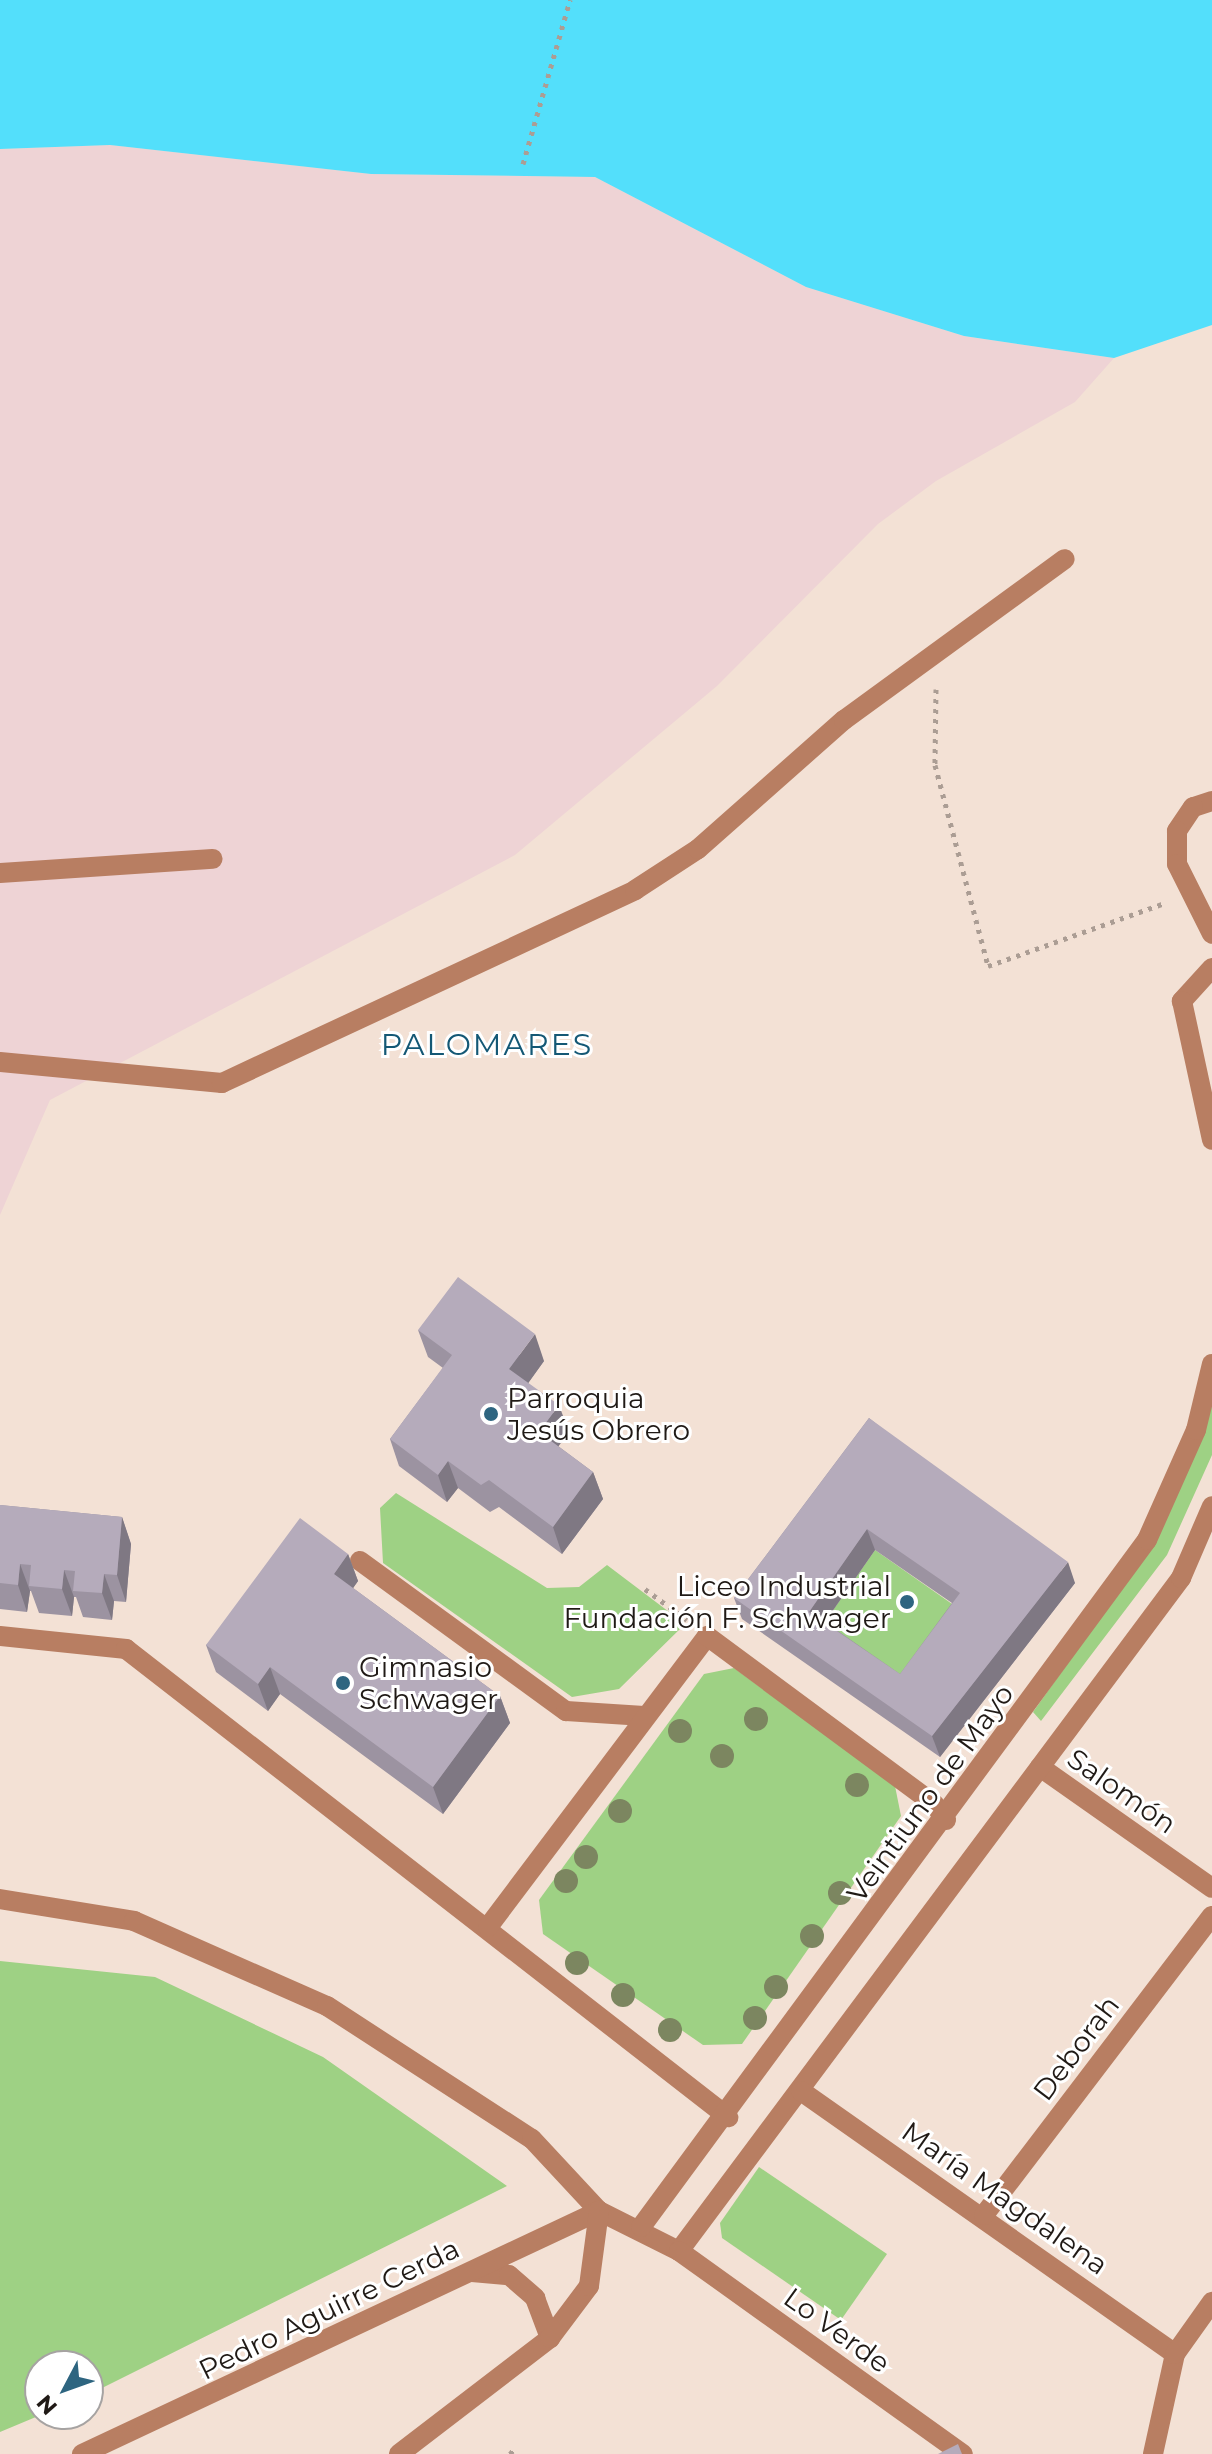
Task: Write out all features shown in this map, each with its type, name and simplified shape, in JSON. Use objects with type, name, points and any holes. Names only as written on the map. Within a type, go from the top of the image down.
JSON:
[{"type":"street","points":[[0,1062],[222,1083],[635,890],[698,849],[844,720],[1065,559]]},
{"type":"street","points":[[1202,804],[1177,831],[1177,864],[1188,893],[1212,934]]},
{"type":"street","points":[[0,873],[213,859]]},
{"type":"street","points":[[1212,968],[1182,1001],[1212,1140]]},
{"type":"street","name":"Veintiuno de Mayo","points":[[641,2227],[728,2117],[1147,1540],[1196,1430],[1212,1364]]},
{"type":"street","points":[[0,1899],[134,1921],[327,2006],[532,2139],[599,2211],[641,2227],[679,2251],[1181,1578],[1212,1506]]},
{"type":"street","points":[[360,1561],[566,1711],[644,1716]]},
{"type":"street","points":[[0,1636],[126,1649],[488,1927],[728,2117]]},
{"type":"street","points":[[488,1927],[707,1636],[934,1804],[946,1820]]},
{"type":"street","name":"Salomón","points":[[1040,1767],[1212,1888]]},
{"type":"street","name":"Deborah","points":[[984,2215],[1212,1916]]},
{"type":"street","name":"María Magdalena","points":[[801,2091],[984,2215],[1175,2354]]},
{"type":"street","points":[[399,2454],[550,2338],[589,2286],[599,2211]]},
{"type":"street","name":"Pedro Aguirre Cerda","points":[[82,2454],[599,2211]]},
{"type":"street","name":"Lo Verde","points":[[679,2251],[963,2454]]},
{"type":"street","points":[[468,2272],[509,2275],[535,2298],[550,2338]]},
{"type":"street","points":[[1153,2454],[1175,2354],[1212,2302]]},
{"type":"path","points":[[523,164],[570,0]]},
{"type":"path","points":[[940,650],[935,765],[988,966],[1188,893]]},
{"type":"path","points":[[645,1589],[707,1636]]},
{"type":"shaded area","points":[[110,145],[371,174],[595,177],[806,287],[964,336],[1114,358],[1075,402],[936,481],[878,524],[717,686],[515,855],[50,1100],[0,1215],[0,149]]},
{"type":"green space","points":[[1212,1401],[1212,1455],[1167,1555],[1041,1721],[1033,1712],[1151,1546]]},
{"type":"green space","points":[[396,1493],[547,1588],[579,1587],[607,1565],[685,1624],[619,1689],[572,1697],[383,1563],[380,1508]]},
{"type":"green space","points":[[875,1550],[967,1614],[909,1697],[817,1633]]},
{"type":"green space","points":[[734,1668],[895,1786],[901,1816],[742,2044],[703,2045],[543,1934],[539,1900],[704,1674]]},
{"type":"green space","points":[[0,1961],[155,1977],[323,2057],[507,2186],[104,2387],[104,2350],[24,2350],[24,2422],[0,2432]]},
{"type":"green space","points":[[759,2167],[887,2254],[841,2320],[722,2238],[720,2223]]},
{"type":"water","points":[[0,0],[1212,0],[1212,325],[1114,358],[964,336],[806,287],[595,177],[371,174],[110,145],[0,149]]},
{"type":"building","name":"Parroquia Jesús Obrero","points":[[458,1277],[535,1334],[509,1369],[559,1405],[539,1432],[593,1472],[553,1527],[489,1480],[481,1485],[448,1461],[438,1475],[390,1439],[452,1355],[418,1330]]},
{"type":"building","name":"Liceo Industrial Fundación F. Schwager","points":[[869,1418],[1068,1562],[932,1736],[734,1598]],"holes":[[[867,1529],[960,1593],[900,1674],[809,1612]]]},
{"type":"building","points":[[0,1505],[122,1517],[117,1575],[104,1574],[102,1593],[73,1591],[75,1571],[64,1570],[62,1589],[29,1586],[31,1565],[20,1564],[18,1585],[0,1583]]},
{"type":"building","name":"Gimnasio Schwager","points":[[300,1518],[348,1554],[334,1574],[500,1696],[433,1787],[270,1667],[258,1684],[206,1645]]},
{"type":"building","points":[[958,2444],[962,2454],[938,2454]]},
{"type":"place","name":"Parroquia Jesús Obrero","points":[[491,1414]]},
{"type":"place","name":"Liceo Industrial Fundación F. Schwager","points":[[907,1602]]},
{"type":"place","name":"Gimnasio Schwager","points":[[343,1683]]},
{"type":"district","name":"PALOMARES","points":[[487,1045]]}]
